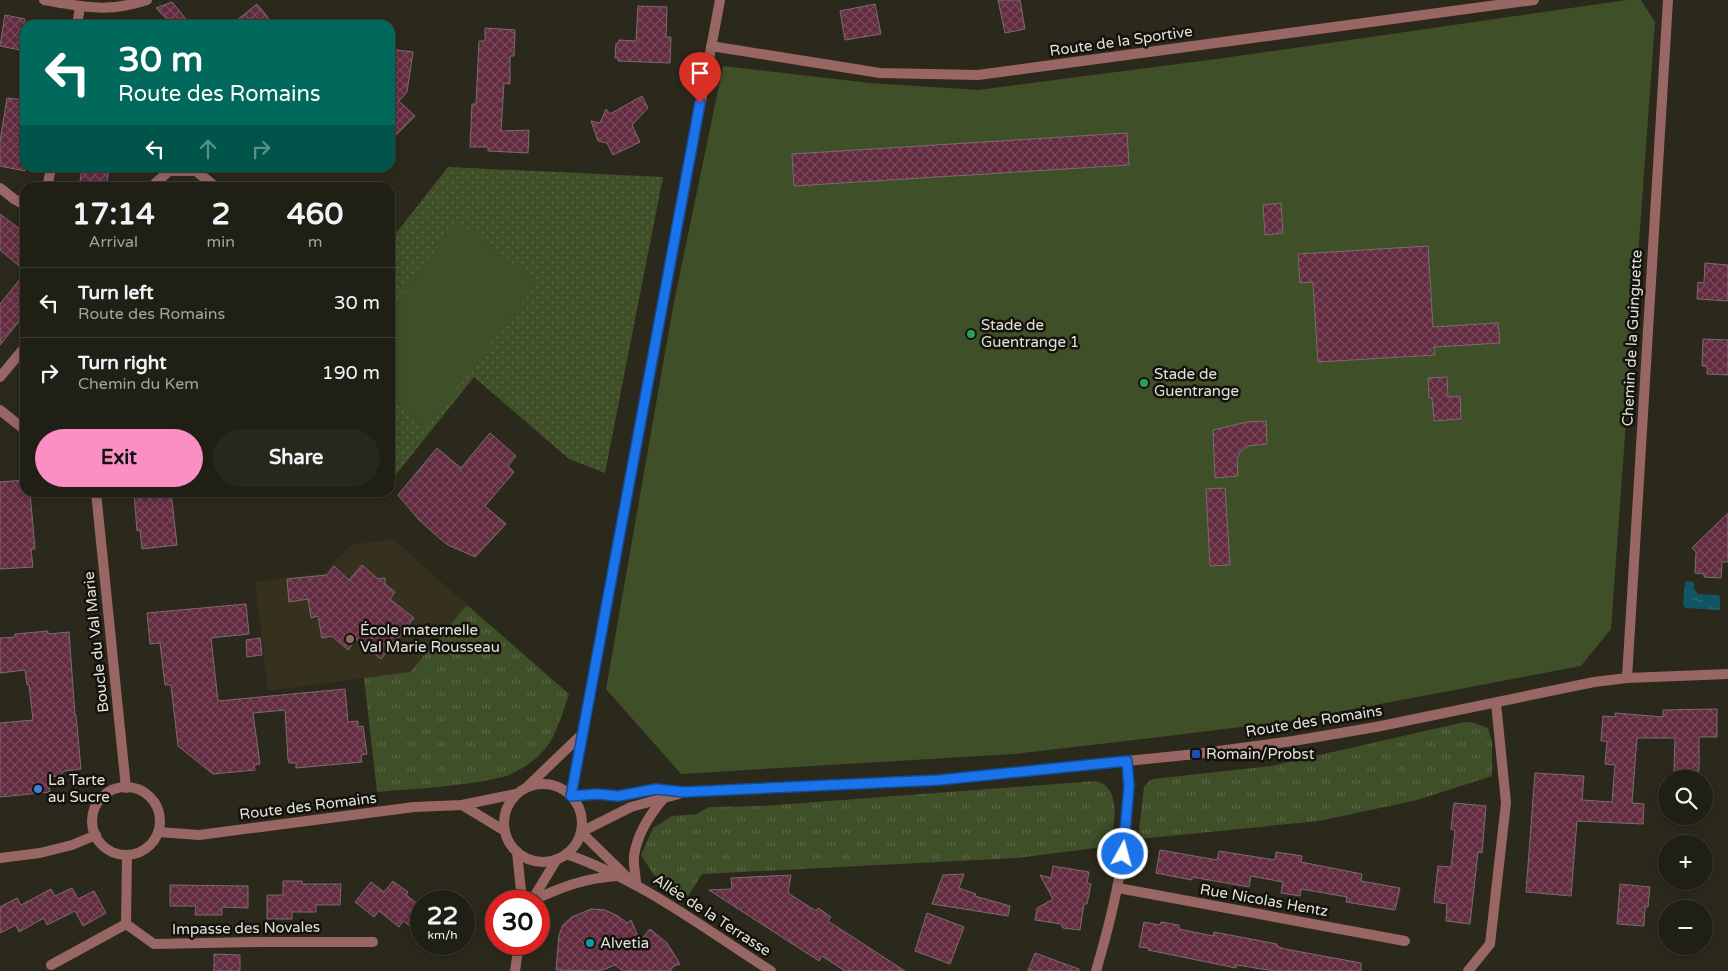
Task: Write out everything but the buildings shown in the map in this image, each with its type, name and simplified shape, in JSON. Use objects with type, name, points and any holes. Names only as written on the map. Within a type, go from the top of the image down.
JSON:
[{"type":"street","points":[[44,0],[103,9],[129,6],[147,0]]},
{"type":"street","points":[[571,796],[720,0]]},
{"type":"street","name":"Route de la Sportive","points":[[711,46],[880,73],[978,75],[1534,0]]},
{"type":"street","name":"Chemin de la Guinguette","points":[[1627,678],[1668,0]]},
{"type":"street","points":[[78,20],[80,7]]},
{"type":"street","points":[[157,182],[168,172]]},
{"type":"street","points":[[197,172],[210,182]]},
{"type":"street","points":[[0,188],[20,202]]},
{"type":"street","points":[[0,378],[20,352]]},
{"type":"street","points":[[0,410],[20,426]]},
{"type":"street","name":"Boucle du Val Marie","points":[[97,497],[126,788]]},
{"type":"street","name":"Route des Romains","points":[[571,796],[597,794],[618,796],[656,789],[684,792],[939,780],[1196,754],[1293,741],[1376,727],[1496,704],[1594,682],[1676,674],[1728,674]]},
{"type":"street","points":[[1468,971],[1490,944],[1506,803],[1496,704]]},
{"type":"street","name":"Route des Romains","points":[[158,832],[199,835],[414,807],[462,805],[516,794],[527,787],[581,735]]},
{"type":"street","points":[[1096,971],[1118,888],[1129,786],[1127,761]]},
{"type":"street","points":[[527,787],[545,784],[563,790],[571,796],[581,815],[581,832]]},
{"type":"street","points":[[126,788],[138,790],[154,802],[160,822],[158,832],[154,841],[137,853],[128,855],[118,854],[101,844],[96,835],[92,819],[94,811],[98,803],[110,791],[126,788]]},
{"type":"street","name":"Route des Romains","points":[[539,890],[562,856],[572,848],[581,832],[631,807],[684,792]]},
{"type":"street","points":[[516,794],[508,805],[504,818],[505,831],[509,842],[517,852],[526,858],[536,861],[547,861],[562,856]]},
{"type":"street","name":"Allée de la Terrasse","points":[[633,882],[636,845],[655,808],[664,798]]},
{"type":"street","points":[[462,805],[505,831]]},
{"type":"street","name":"Allée de la Terrasse","points":[[581,832],[633,882]]},
{"type":"street","points":[[0,858],[40,853],[72,845],[96,835]]},
{"type":"street","points":[[517,852],[521,890]]},
{"type":"street","points":[[51,965],[126,924],[128,855]]},
{"type":"street","name":"Allée de la Terrasse","points":[[562,856],[593,863],[633,882],[771,971]]},
{"type":"street","points":[[550,892],[569,884],[619,876]]},
{"type":"street","name":"Rue Nicolas Hentz","points":[[1118,888],[1405,941]]},
{"type":"street","name":"Impasse des Novales","points":[[126,924],[154,944],[373,942]]},
{"type":"street","points":[[515,971],[517,955]]},
{"type":"shaded area","name":"École maternelle Val Marie Rousseau","points":[[393,539],[467,605],[410,672],[268,691],[255,582],[324,573],[351,545]]},
{"type":"green space","name":"Stade de Guentrange","points":[[1627,0],[1641,0],[1655,22],[1611,629],[1581,666],[1290,721],[1143,739],[1013,754],[681,774],[606,689],[673,307],[723,66],[870,83],[978,90],[1224,58]]},
{"type":"green space","points":[[448,167],[663,177],[605,473],[569,459],[474,377],[395,476],[395,235]]},
{"type":"green space","points":[[458,221],[538,283],[426,427],[395,403],[395,303]]},
{"type":"green space","points":[[467,605],[569,694],[556,731],[548,745],[536,758],[520,770],[503,777],[456,785],[377,792],[364,678],[410,672]]},
{"type":"green space","points":[[1465,722],[1475,723],[1488,728],[1492,743],[1492,776],[1417,800],[1319,821],[1138,839],[1144,787],[1153,779],[1271,766]]},
{"type":"green space","points":[[1095,781],[1106,786],[1113,798],[1114,823],[1111,846],[1017,858],[702,874],[688,896],[654,875],[641,855],[653,828],[672,816],[697,814],[709,807],[763,806]]},
{"type":"water","points":[[1685,581],[1694,582],[1694,589],[1698,594],[1718,595],[1720,597],[1720,610],[1685,608],[1683,604]]},
{"type":"place","name":"Stade de Guentrange 1","points":[[971,334]]},
{"type":"place","name":"Stade de Guentrange","points":[[1144,383]]},
{"type":"place","name":"École maternelle Val Marie Rousseau","points":[[350,639]]},
{"type":"place","name":"Romain/Probst","points":[[1196,754]]},
{"type":"place","name":"La Tarte au Sucre","points":[[38,789]]},
{"type":"place","name":"Alvetia","points":[[590,943]]},
{"type":"route","points":[[700,103],[589,691],[571,796],[597,794],[618,796],[656,789],[684,792],[939,780],[1127,761],[1129,786],[1123,854]]}]
